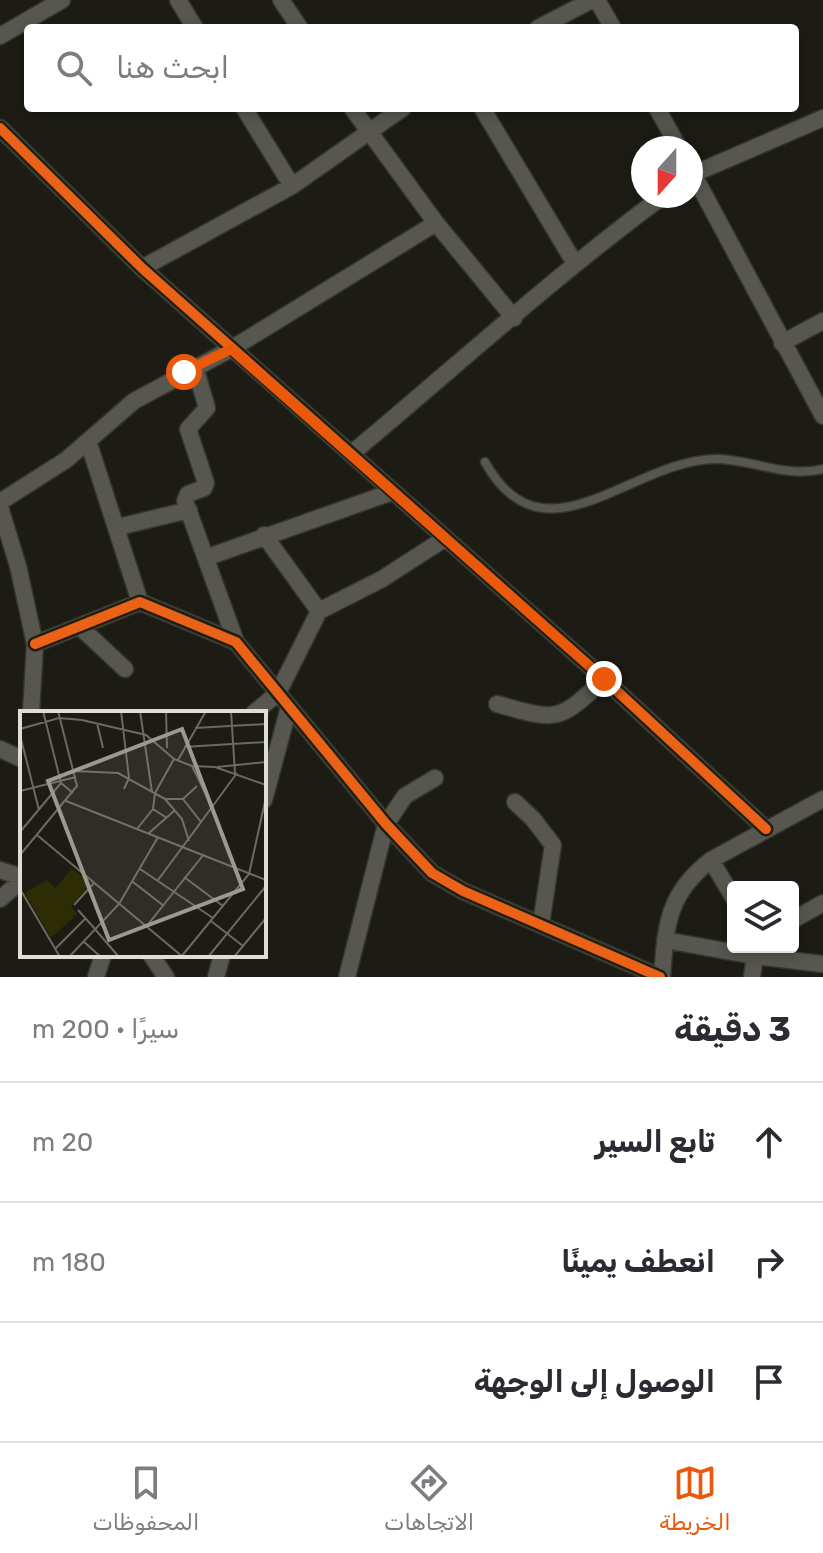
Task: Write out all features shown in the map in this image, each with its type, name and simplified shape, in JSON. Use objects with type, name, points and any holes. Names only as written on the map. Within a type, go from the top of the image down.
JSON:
[{"type":"street","points":[[0,36],[62,0]]},
{"type":"street","points":[[178,0],[193,24]]},
{"type":"street","points":[[281,0],[297,24]]},
{"type":"street","points":[[546,24],[594,0],[610,24]]},
{"type":"street","points":[[246,112],[292,186]]},
{"type":"street","points":[[355,112],[436,223],[514,318]]},
{"type":"street","points":[[142,268],[292,186],[397,112]]},
{"type":"street","points":[[484,112],[574,262]]},
{"type":"street","points":[[659,112],[672,136]]},
{"type":"street","points":[[703,168],[823,118]]},
{"type":"street","points":[[0,128],[142,268],[604,679],[766,829]]},
{"type":"street","points":[[703,194],[823,416]]},
{"type":"street","points":[[351,454],[514,318],[574,262],[647,208]]},
{"type":"street","points":[[31,711],[35,644],[18,566],[0,505],[66,460],[134,401],[231,349],[436,223]]},
{"type":"street","points":[[782,343],[823,321]]},
{"type":"street","points":[[195,367],[207,408],[188,429],[206,483],[204,488],[186,496],[236,642],[386,824],[432,873],[463,891],[661,977],[670,912],[680,890],[711,860],[823,799]]},
{"type":"street","points":[[88,441],[140,602]]},
{"type":"street","points":[[208,557],[392,492]]},
{"type":"street","points":[[118,527],[189,510]]},
{"type":"street","points":[[264,535],[319,611]]},
{"type":"street","points":[[256,711],[278,693],[319,611],[382,579],[444,539]]},
{"type":"street","points":[[35,644],[140,602],[236,642]]},
{"type":"street","points":[[80,627],[125,669]]},
{"type":"street","points":[[497,704],[535,715],[560,715],[572,709],[604,679]]},
{"type":"street","points":[[266,793],[289,707]]},
{"type":"street","points":[[0,749],[20,758]]},
{"type":"street","points":[[347,977],[386,824],[405,796],[435,778]]},
{"type":"street","points":[[515,802],[553,845],[541,924]]},
{"type":"street","points":[[711,860],[727,887]]},
{"type":"street","points":[[0,870],[20,878]]},
{"type":"street","points":[[0,899],[20,881]]},
{"type":"street","points":[[799,917],[823,903]]},
{"type":"street","points":[[665,940],[727,948]]},
{"type":"street","points":[[752,977],[756,953]]},
{"type":"street","points":[[762,953],[823,964]]},
{"type":"street","points":[[96,977],[102,957]]},
{"type":"street","points":[[152,957],[166,977]]},
{"type":"street","points":[[216,977],[221,957]]},
{"type":"lane","points":[[485,462],[499,487],[520,504],[541,511],[602,497],[668,469],[718,459],[804,474],[823,469]]},
{"type":"cycle path","points":[[0,128],[142,268],[604,679],[766,829]]},
{"type":"cycle path","points":[[35,644],[140,602],[236,642],[386,824],[432,873],[463,891],[660,977]]},
{"type":"route","points":[[184,372],[231,349],[604,679]]}]
